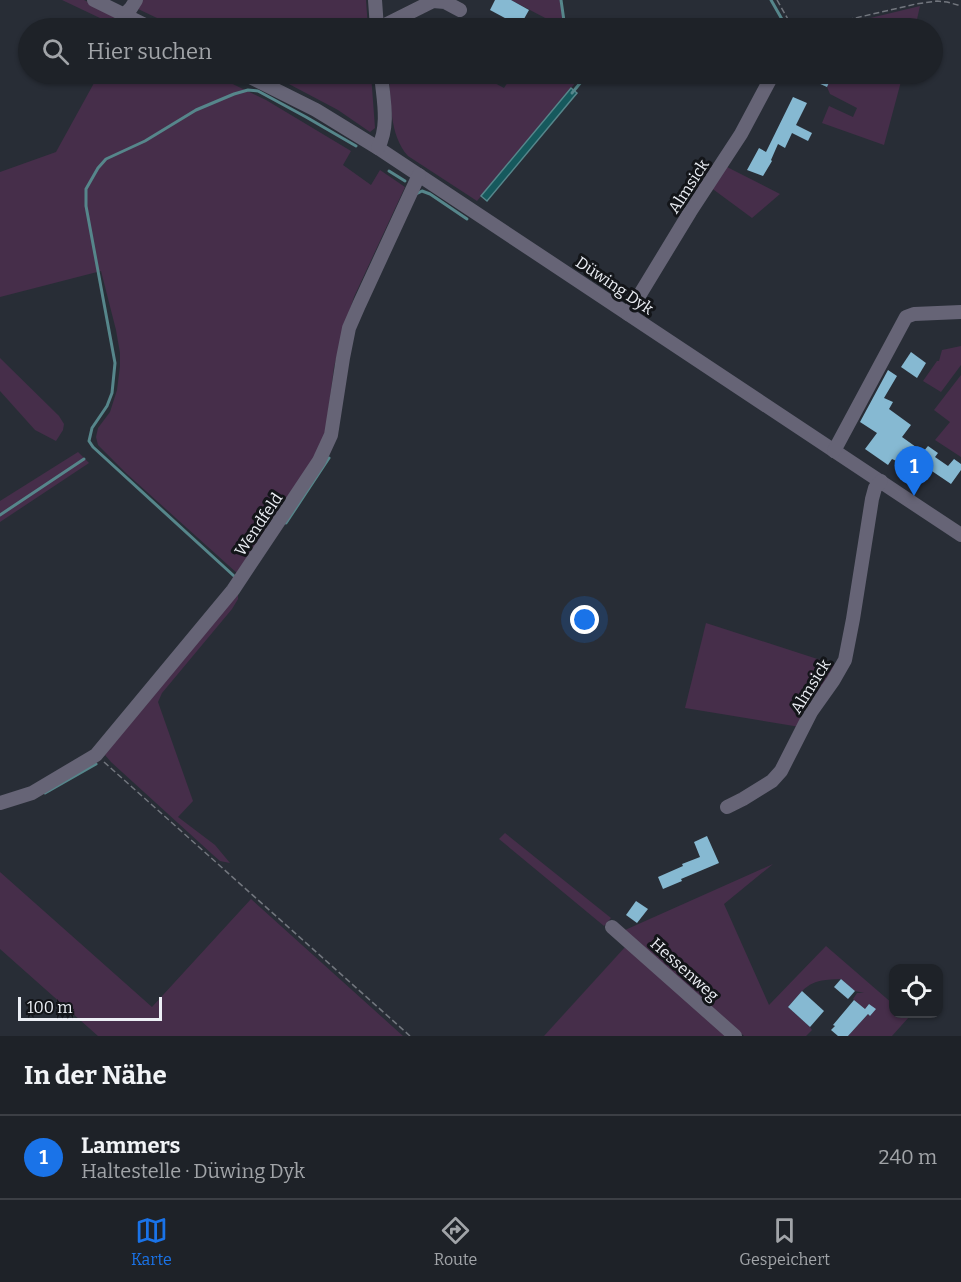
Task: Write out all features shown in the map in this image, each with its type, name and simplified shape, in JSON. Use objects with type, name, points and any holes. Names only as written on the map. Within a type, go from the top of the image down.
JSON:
[{"type":"street","points":[[94,0],[130,18]]},
{"type":"street","points":[[124,15],[136,0]]},
{"type":"street","points":[[375,0],[377,18]]},
{"type":"street","points":[[399,18],[433,2],[445,2],[460,10]]},
{"type":"street","name":"Düwing Dyk","points":[[264,84],[316,110],[378,148],[961,535]]},
{"type":"street","points":[[378,148],[382,141],[385,123],[382,84]]},
{"type":"street","name":"Almsick","points":[[628,314],[741,134],[768,84]]},
{"type":"street","name":"Wendfeld","points":[[0,803],[32,793],[96,755],[233,590],[319,460],[331,435],[350,328],[419,175]]},
{"type":"street","points":[[834,451],[902,321],[914,314],[961,312]]},
{"type":"street","name":"Almsick","points":[[727,807],[771,781],[781,771],[811,712],[845,660],[872,499],[875,488],[881,482]]},
{"type":"street","name":"Hessenweg","points":[[612,927],[735,1036]]},
{"type":"path","points":[[777,0],[787,18]]},
{"type":"path","points":[[855,18],[916,4],[947,2],[961,6]]},
{"type":"path","points":[[96,755],[410,1036]]},
{"type":"shaded area","points":[[62,0],[84,0],[121,18],[100,18]]},
{"type":"shaded area","points":[[140,0],[366,0],[367,18],[157,18],[136,8]]},
{"type":"shaded area","points":[[511,0],[560,0],[563,18],[545,18]]},
{"type":"shaded area","points":[[920,6],[917,18],[870,18]]},
{"type":"shaded area","points":[[93,84],[233,84],[266,100],[351,151],[343,165],[371,185],[380,170],[405,187],[354,297],[344,327],[334,367],[325,436],[311,466],[238,574],[98,445],[96,437],[98,428],[110,412],[117,390],[120,366],[116,330],[101,271],[0,297],[0,172],[56,152]]},
{"type":"shaded area","points":[[289,84],[372,84],[375,128],[370,132],[338,110]]},
{"type":"shaded area","points":[[390,84],[497,84],[504,88],[507,84],[574,84],[477,201],[408,156],[397,138],[392,117]]},
{"type":"shaded area","points":[[828,84],[900,84],[884,145],[822,123],[829,106],[853,117],[857,108],[830,94],[827,87]]},
{"type":"shaded area","points":[[725,166],[780,194],[752,218],[710,187]]},
{"type":"shaded area","points":[[961,346],[961,365],[941,392],[923,381],[939,361],[942,350]]},
{"type":"shaded area","points":[[0,358],[59,416],[64,424],[56,441],[35,430],[0,391]]},
{"type":"shaded area","points":[[961,375],[961,457],[935,440],[950,422],[934,410]]},
{"type":"shaded area","points":[[78,452],[89,463],[0,522],[0,501]]},
{"type":"shaded area","points":[[238,593],[238,599],[232,609],[162,693],[158,702],[193,801],[178,817],[215,845],[230,863],[220,861],[105,755]]},
{"type":"shaded area","points":[[706,623],[839,666],[800,727],[685,708]]},
{"type":"shaded area","points":[[505,833],[611,918],[604,926],[499,839]]},
{"type":"shaded area","points":[[773,864],[724,904],[769,1005],[826,946],[889,1001],[889,1018],[908,1018],[892,1036],[848,1036],[875,1009],[869,1004],[865,1009],[854,1000],[857,993],[864,993],[855,991],[841,979],[822,981],[805,988],[788,1007],[812,1030],[806,1036],[744,1036],[625,930]]},
{"type":"shaded area","points":[[0,872],[152,1007],[251,899],[403,1036],[98,1036],[0,949]]},
{"type":"shaded area","points":[[626,946],[728,1036],[544,1036]]},
{"type":"water","points":[[571,88],[577,93],[487,201],[481,196]]},
{"type":"building","points":[[495,0],[511,0],[529,10],[524,18],[505,18],[490,10]]},
{"type":"building","points":[[793,97],[807,103],[796,125],[812,133],[808,141],[792,133],[785,148],[778,144],[763,176],[747,170],[759,148],[766,152]]},
{"type":"building","points":[[911,352],[926,363],[917,378],[901,367]]},
{"type":"building","points":[[888,370],[897,376],[884,398],[893,402],[889,409],[911,425],[902,437],[923,452],[928,446],[938,453],[935,457],[948,466],[954,459],[961,464],[961,470],[951,484],[908,457],[903,464],[892,459],[888,465],[865,449],[877,433],[860,422]]},
{"type":"building","points":[[707,836],[719,863],[663,889],[658,877],[700,857],[694,842]]},
{"type":"building","points":[[636,901],[648,909],[637,923],[626,915]]},
{"type":"building","points":[[841,979],[855,991],[848,999],[834,987]]},
{"type":"building","points":[[802,991],[824,1011],[810,1027],[788,1007]]},
{"type":"building","points":[[854,1000],[865,1009],[869,1004],[876,1009],[870,1016],[868,1014],[848,1036],[838,1036],[831,1030],[835,1026],[833,1025]]},
{"type":"waterway","points":[[561,0],[564,18]]},
{"type":"waterway","points":[[771,0],[781,18]]},
{"type":"waterway","points":[[572,93],[579,84]]},
{"type":"waterway","points":[[234,576],[89,441],[92,428],[107,406],[112,393],[115,363],[86,206],[86,189],[106,159],[145,141],[196,110],[248,90],[258,91],[356,146]]},
{"type":"waterway","points":[[389,171],[405,181]]},
{"type":"waterway","points":[[416,194],[422,191],[430,194],[467,219]]},
{"type":"waterway","points":[[286,523],[329,458]]},
{"type":"waterway","points":[[0,515],[84,459]]},
{"type":"waterway","points":[[45,793],[96,764]]},
{"type":"place","name":"Lammers","points":[[914,496]]}]
